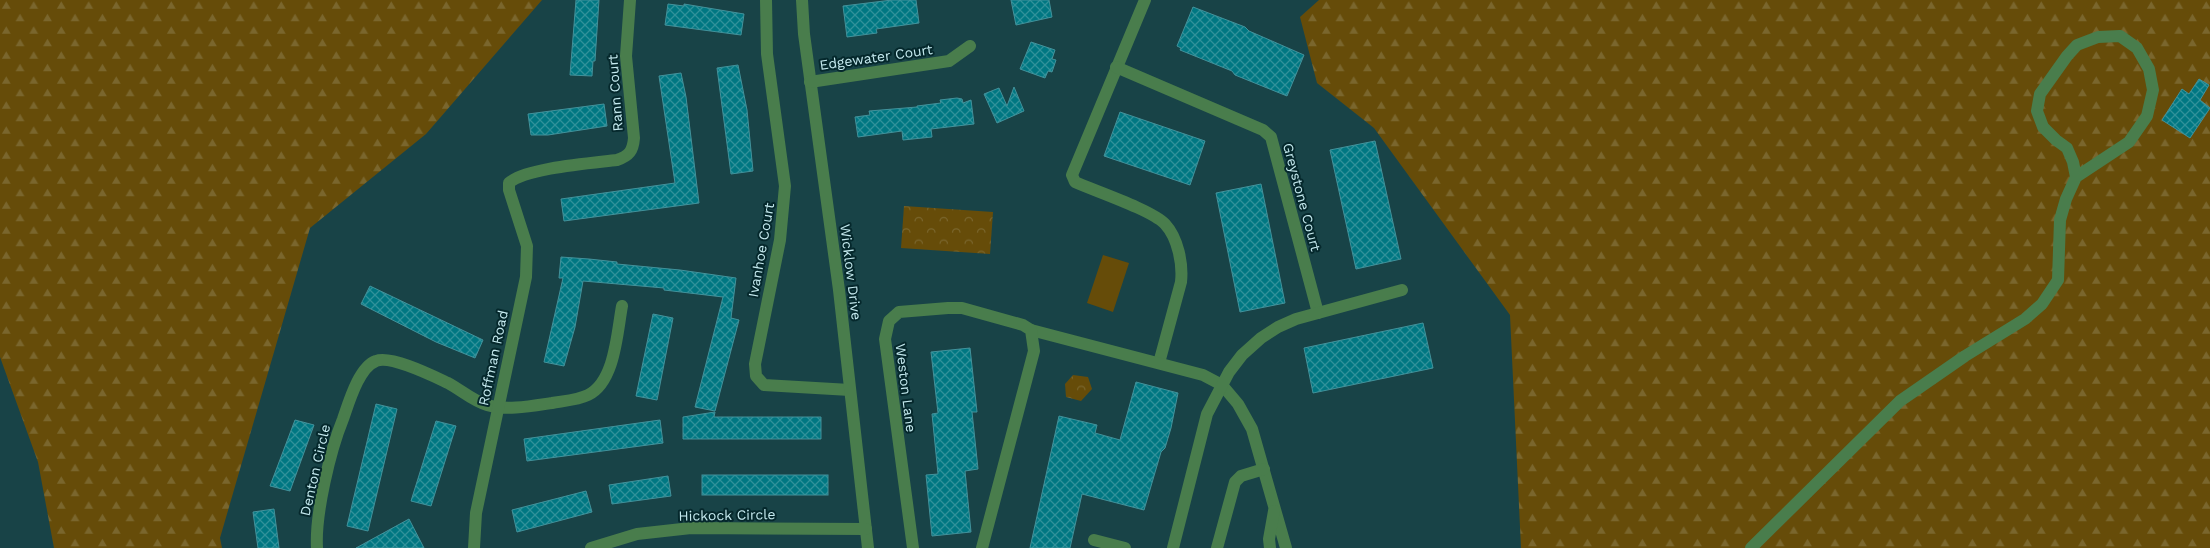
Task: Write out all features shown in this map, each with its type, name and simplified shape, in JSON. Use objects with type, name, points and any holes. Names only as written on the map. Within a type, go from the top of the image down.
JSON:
[{"type":"street","name":"Rann Court","points":[[514,178],[550,169],[617,160],[626,157],[632,152],[634,138],[626,56],[630,0]]},
{"type":"street","name":"Ivanhoe Court","points":[[766,0],[767,54],[785,186],[780,240],[755,364],[756,376],[764,384],[850,390]]},
{"type":"street","name":"Wicklow Drive","points":[[802,0],[804,34],[839,290],[868,548]]},
{"type":"street","points":[[1145,0],[1072,175],[1075,182],[1152,215],[1166,224],[1178,249],[1182,272],[1181,282],[1160,363]]},
{"type":"street","points":[[1751,548],[1900,401],[1965,356],[2025,320],[2042,304],[2058,280],[2060,220],[2066,199],[2076,177],[2129,142],[2146,116],[2153,90],[2150,69],[2137,48],[2120,36],[2098,37],[2077,45],[2040,94],[2037,111],[2043,127],[2067,148],[2073,162],[2076,177]]},
{"type":"street","name":"Edgewater Court","points":[[810,82],[949,62],[970,46]]},
{"type":"street","name":"Greystone Court","points":[[1116,67],[1263,130],[1270,137],[1318,313]]},
{"type":"street","name":"Roffman Road","points":[[474,548],[476,513],[528,262],[527,246],[509,190],[509,183],[514,178]]},
{"type":"street","points":[[1173,548],[1207,414],[1222,384],[1242,355],[1261,338],[1278,327],[1318,313],[1402,290]]},
{"type":"street","points":[[498,407],[534,406],[569,400],[588,395],[598,389],[606,380],[610,368],[622,306]]},
{"type":"street","name":"Weston Lane","points":[[913,548],[885,339],[889,320],[899,312],[955,308],[1023,325],[1031,330],[1160,363],[1202,375],[1222,384],[1238,404],[1252,429],[1286,548]]},
{"type":"street","points":[[982,548],[1034,351],[1031,330]]},
{"type":"street","name":"Denton Circle","points":[[317,548],[316,533],[338,432],[357,382],[374,361],[389,360],[411,367],[448,383],[487,405],[498,407]]},
{"type":"street","points":[[1217,548],[1235,482],[1242,476],[1264,469]]},
{"type":"street","name":"Weston Lane","points":[[1270,548],[1269,539],[1274,509]]},
{"type":"street","name":"Hickock Circle","points":[[591,548],[637,534],[691,528],[866,529]]},
{"type":"street","points":[[1094,540],[1124,548]]},
{"type":"green space","points":[[0,0],[542,0],[426,134],[310,228],[220,538],[222,548],[54,548],[38,462],[0,357]]},
{"type":"green space","points":[[1319,0],[2210,0],[2210,548],[1521,548],[1510,315],[1374,128],[1317,83],[1300,17]]},
{"type":"green space","points":[[904,206],[993,212],[990,254],[901,248]]},
{"type":"green space","points":[[1103,255],[1129,263],[1113,312],[1087,303]]},
{"type":"green space","points":[[1073,375],[1088,377],[1092,389],[1081,401],[1066,397],[1065,384]]},
{"type":"building","points":[[576,0],[599,0],[595,61],[593,61],[592,76],[570,75]]},
{"type":"building","points":[[892,0],[916,0],[919,23],[876,29],[877,33],[847,37],[843,6]]},
{"type":"building","points":[[1011,0],[1049,0],[1052,17],[1016,25]]},
{"type":"building","points":[[668,4],[684,6],[684,4],[744,14],[741,35],[665,25]]},
{"type":"building","points":[[1193,7],[1245,27],[1249,31],[1304,55],[1287,96],[1180,50],[1181,48],[1177,46]]},
{"type":"building","points":[[1031,42],[1055,50],[1052,59],[1056,60],[1052,72],[1048,71],[1045,78],[1020,69]]},
{"type":"building","points":[[738,65],[747,110],[753,171],[731,174],[717,68]]},
{"type":"building","points":[[681,73],[686,97],[699,203],[564,221],[561,199],[675,183],[659,76]]},
{"type":"building","points":[[2199,79],[2209,85],[2200,100],[2210,108],[2190,138],[2162,120],[2182,89],[2189,94]]},
{"type":"building","points":[[1014,87],[1024,111],[997,123],[984,94],[999,88],[1007,106]]},
{"type":"building","points":[[962,99],[963,103],[971,100],[974,124],[931,129],[932,137],[903,140],[902,131],[858,137],[855,117],[870,115],[869,111],[917,107],[941,103],[940,100]]},
{"type":"building","points":[[604,104],[607,126],[548,135],[531,135],[528,114]]},
{"type":"building","points":[[1120,112],[1205,141],[1190,185],[1104,156]]},
{"type":"building","points":[[1375,141],[1401,259],[1356,269],[1330,150]]},
{"type":"building","points":[[1261,184],[1285,303],[1240,312],[1216,193]]},
{"type":"building","points":[[561,257],[617,262],[617,264],[736,278],[731,318],[739,320],[715,411],[695,407],[723,297],[664,290],[664,288],[583,281],[575,327],[564,366],[544,362],[563,278],[559,278]]},
{"type":"building","points":[[370,286],[483,340],[475,358],[436,342],[361,304]]},
{"type":"building","points":[[653,314],[673,318],[657,400],[636,396]]},
{"type":"building","points":[[1423,323],[1433,368],[1313,393],[1304,348]]},
{"type":"building","points":[[970,348],[977,412],[972,412],[978,469],[965,471],[971,532],[932,536],[926,475],[938,474],[932,414],[938,413],[931,352]]},
{"type":"building","points":[[1136,382],[1178,393],[1171,428],[1165,448],[1161,452],[1144,510],[1082,494],[1070,548],[1030,548],[1059,416],[1097,425],[1095,433],[1120,440]]},
{"type":"building","points":[[376,404],[397,409],[368,531],[347,526]]},
{"type":"building","points":[[715,412],[714,417],[821,417],[821,439],[683,439],[683,417]]},
{"type":"building","points":[[295,420],[314,425],[290,491],[270,486]]},
{"type":"building","points":[[660,420],[663,443],[527,461],[524,439]]},
{"type":"building","points":[[436,421],[456,426],[431,506],[411,501]]},
{"type":"building","points":[[702,475],[828,475],[828,495],[702,495]]},
{"type":"building","points":[[668,476],[671,496],[612,504],[609,485]]},
{"type":"building","points":[[586,491],[592,512],[517,532],[512,510]]},
{"type":"building","points":[[274,509],[279,548],[258,548],[253,512]]},
{"type":"building","points":[[409,519],[424,548],[356,548]]}]
